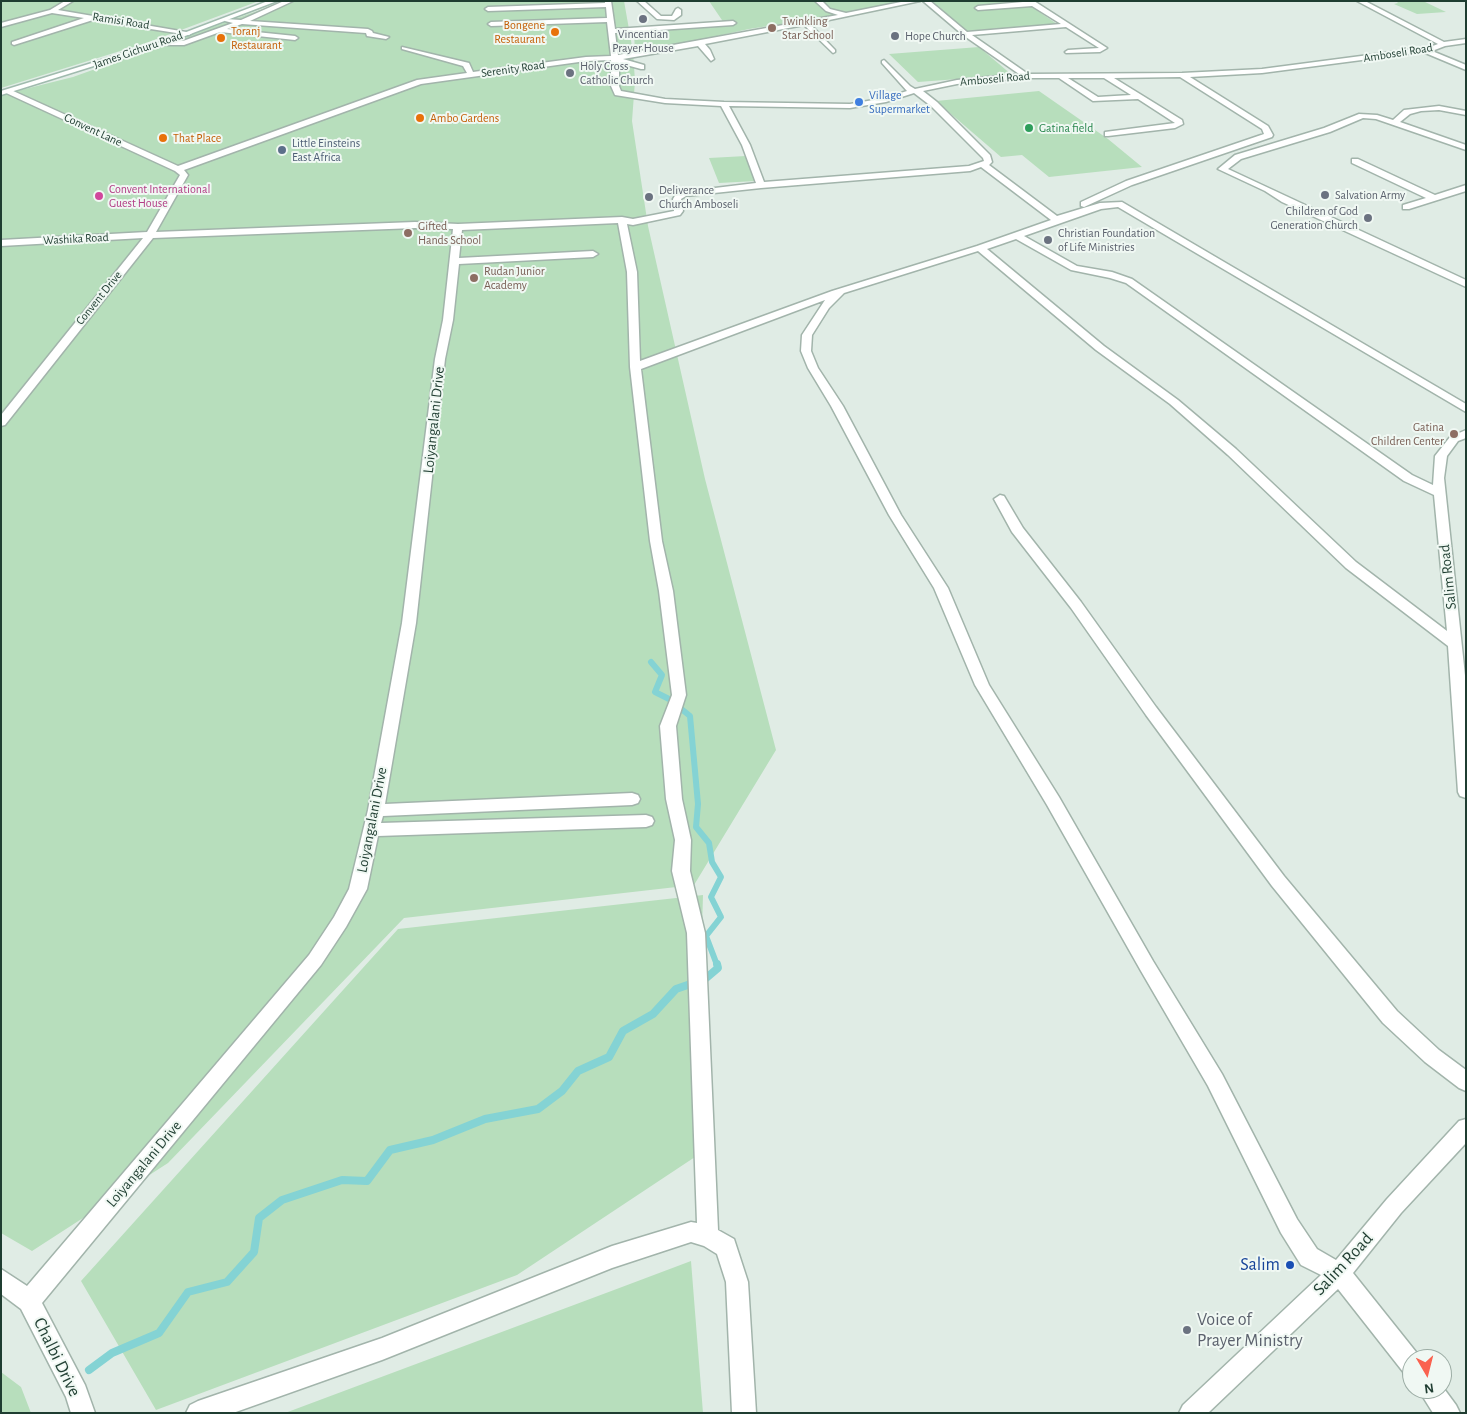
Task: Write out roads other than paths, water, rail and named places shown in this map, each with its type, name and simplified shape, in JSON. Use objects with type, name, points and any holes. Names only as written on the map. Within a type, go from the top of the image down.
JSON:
[{"type":"street","points":[[1,24],[52,11],[70,1]]},
{"type":"street","name":"James Gichuru Road","points":[[5,93],[162,43],[274,1]]},
{"type":"street","points":[[162,43],[184,43],[220,31],[290,1]]},
{"type":"street","points":[[640,1],[658,18],[674,18],[678,16],[678,10]]},
{"type":"street","points":[[818,1],[828,10],[847,15]]},
{"type":"street","name":"Serenity Road","points":[[178,168],[413,84],[586,59],[629,57],[917,1]]},
{"type":"street","points":[[926,1],[965,34],[1026,76]]},
{"type":"street","points":[[1360,1],[1444,44]]},
{"type":"street","points":[[978,8],[1031,2],[1104,48],[1100,50],[1068,52]]},
{"type":"street","points":[[488,9],[608,3]]},
{"type":"street","name":"Amboseli Road","points":[[608,3],[615,59],[615,86],[618,93],[665,101],[724,104],[850,106],[886,100],[914,91],[979,79],[1026,76],[1182,75],[1294,68],[1423,50],[1444,44],[1466,41]]},
{"type":"street","name":"Ramisi Road","points":[[52,11],[188,33]]},
{"type":"street","points":[[14,43],[94,17]]},
{"type":"street","points":[[227,20],[368,31],[370,32],[369,35],[386,37]]},
{"type":"street","points":[[491,24],[610,20]]},
{"type":"street","points":[[806,23],[833,51]]},
{"type":"street","points":[[611,31],[733,24]]},
{"type":"street","points":[[965,34],[1067,25]]},
{"type":"street","points":[[220,31],[295,38]]},
{"type":"street","points":[[699,43],[707,50],[711,59]]},
{"type":"street","points":[[404,48],[466,65],[471,75]]},
{"type":"street","points":[[1423,50],[1466,68]]},
{"type":"street","points":[[615,59],[641,67]]},
{"type":"street","points":[[150,234],[415,225],[458,228],[622,220],[633,222],[677,213],[679,211],[677,199],[685,194],[761,185],[916,174],[970,168],[984,165],[988,162],[987,157],[934,104],[920,93],[907,88],[884,62]]},
{"type":"street","points":[[1057,220],[1096,197],[1130,183],[1268,135],[1265,128],[1182,75]]},
{"type":"street","points":[[1106,76],[1179,122],[1175,126],[1108,134]]},
{"type":"street","points":[[1062,77],[1096,99],[1138,97]]},
{"type":"street","name":"Convent Lane","points":[[5,93],[178,168]]},
{"type":"street","points":[[724,104],[746,146],[761,185]]},
{"type":"street","points":[[1394,123],[1407,112],[1421,109],[1439,108],[1466,114]]},
{"type":"street","points":[[1466,148],[1377,117],[1362,116],[1327,130],[1238,157],[1222,169],[1268,189],[1285,200],[1466,284]]},
{"type":"street","points":[[1355,161],[1434,198]]},
{"type":"street","points":[[984,165],[1057,220]]},
{"type":"street","name":"Convent Drive","points":[[3,417],[150,234],[183,177],[178,168]]},
{"type":"street","points":[[1406,207],[1466,188]]},
{"type":"street","points":[[635,367],[841,291],[980,248],[1057,220],[1112,204],[1126,206],[1466,409]]},
{"type":"street","points":[[1305,218],[1466,292]]},
{"type":"street","points":[[622,220],[632,272],[635,367],[656,541],[666,591],[679,695],[668,726],[674,799],[683,840],[681,871],[696,933],[708,1236]]},
{"type":"street","name":"Loiyangalani Drive","points":[[30,1301],[315,960],[340,922],[358,889],[376,810],[409,623],[440,359],[448,320],[458,228]]},
{"type":"street","name":"Washika Road","points":[[1,243],[150,234]]},
{"type":"street","points":[[1016,235],[1074,268],[1112,275],[1129,281],[1408,478],[1439,493]]},
{"type":"street","points":[[980,248],[1100,348],[1174,402],[1218,439],[1351,565],[1455,644]]},
{"type":"street","points":[[455,260],[593,254]]},
{"type":"street","points":[[841,291],[825,306],[807,335],[806,350],[813,368],[837,406],[895,515],[941,588],[982,685],[1054,801],[1142,958],[1214,1080],[1288,1226],[1309,1257],[1339,1273],[1402,1352]]},
{"type":"street","name":"Salim Road","points":[[1465,434],[1454,439],[1441,456],[1438,478],[1455,644],[1466,792]]},
{"type":"street","points":[[1000,499],[1017,529],[1076,605],[1151,711],[1278,881],[1390,1017],[1432,1056],[1466,1082]]},
{"type":"street","points":[[1452,615],[1466,622]]},
{"type":"street","points":[[376,810],[632,799]]},
{"type":"street","points":[[372,830],[646,821]]},
{"type":"street","name":"Salim Road","points":[[1191,1413],[1339,1273],[1394,1206],[1466,1128]]},
{"type":"street","points":[[198,1413],[382,1349],[612,1257],[691,1232],[708,1236],[726,1247],[737,1282],[744,1413]]},
{"type":"street","points":[[1,1280],[30,1301]]},
{"type":"street","name":"Chalbi Drive","points":[[30,1301],[77,1393],[83,1413]]},
{"type":"street","points":[[1438,1399],[1448,1413]]},
{"type":"waterway","points":[[651,662],[662,675],[655,692],[669,699],[690,716],[698,804],[696,827],[709,843],[712,862],[721,877],[711,897],[721,917],[706,936],[717,965]]},
{"type":"waterway","points":[[89,1370],[112,1353],[159,1333],[188,1292],[227,1282],[254,1252],[259,1218],[282,1200],[342,1180],[367,1181],[390,1150],[433,1140],[485,1119],[538,1109],[562,1091],[578,1071],[609,1057],[623,1031],[653,1014],[676,989],[705,979],[718,968],[717,964]]},
{"type":"place","name":"Vincentian Prayer House","points":[[643,19]]},
{"type":"place","name":"Twinkling Star School","points":[[772,28]]},
{"type":"place","name":"Bongene Restaurant","points":[[555,32]]},
{"type":"place","name":"Hope Church","points":[[895,36]]},
{"type":"place","name":"Toranj Restaurant","points":[[221,38]]},
{"type":"place","name":"Holy Cross Catholic Church","points":[[570,73]]},
{"type":"place","name":"Village Supermarket","points":[[859,102]]},
{"type":"place","name":"Ambo Gardens","points":[[420,118]]},
{"type":"place","name":"Gatina field","points":[[1029,128]]},
{"type":"place","name":"That Place","points":[[163,138]]},
{"type":"place","name":"Little Einsteins East Africa","points":[[282,150]]},
{"type":"place","name":"Salvation Army","points":[[1325,195]]},
{"type":"place","name":"Convent International Guest House","points":[[99,196]]},
{"type":"place","name":"Deliverance Church Amboseli","points":[[649,197]]},
{"type":"place","name":"Children of God Generation Church","points":[[1368,218]]},
{"type":"place","name":"Gifted Hands School","points":[[408,233]]},
{"type":"place","name":"Christian Foundation of Life Ministries","points":[[1048,240]]},
{"type":"place","name":"Rudan Junior Academy","points":[[474,278]]},
{"type":"place","name":"Gatina Children Center","points":[[1454,434]]},
{"type":"place","name":"Salim","points":[[1290,1265]]},
{"type":"place","name":"Voice of Prayer Ministry","points":[[1187,1330]]}]
